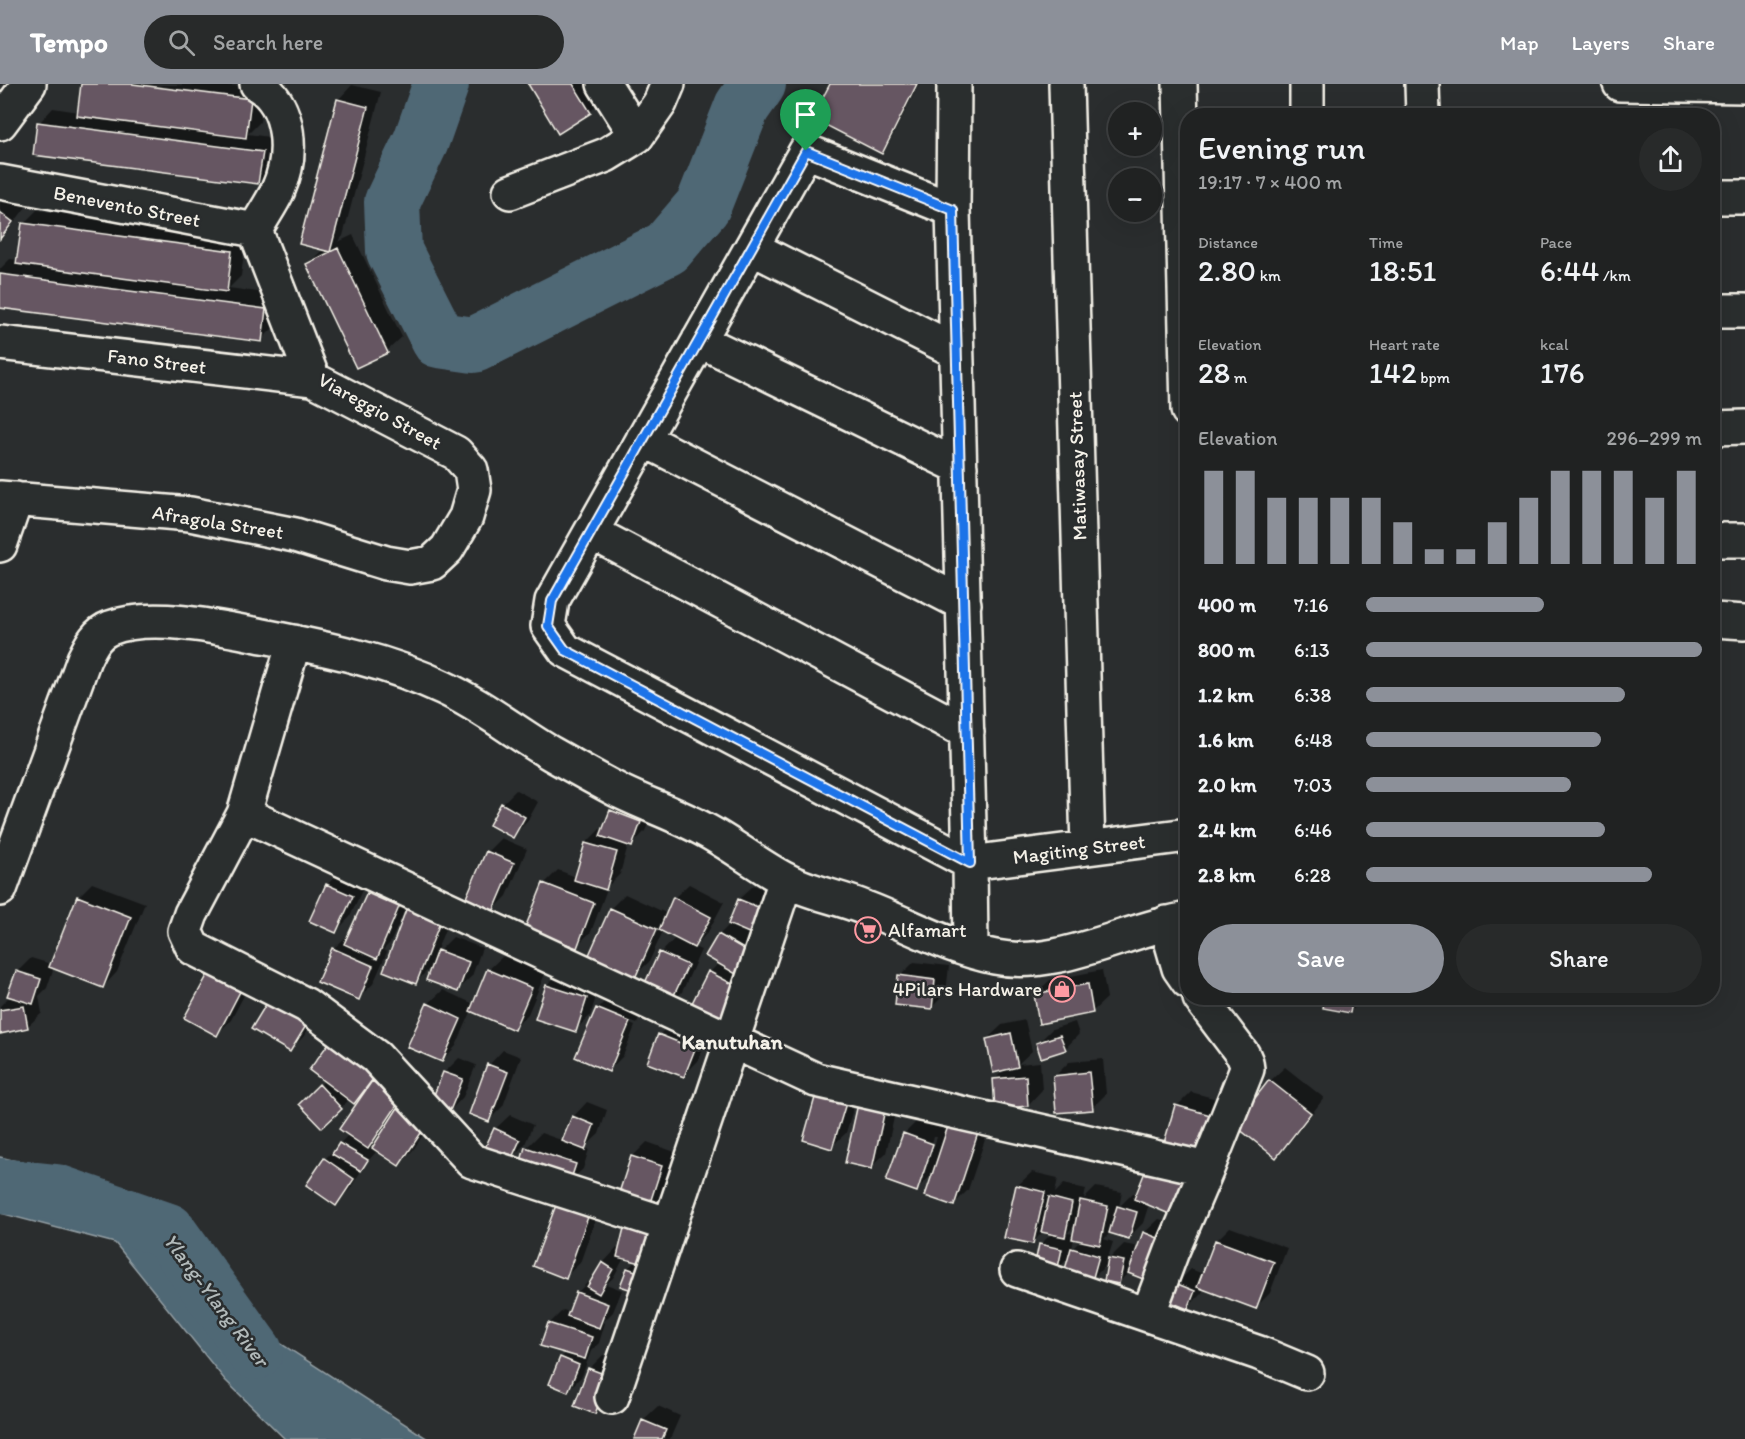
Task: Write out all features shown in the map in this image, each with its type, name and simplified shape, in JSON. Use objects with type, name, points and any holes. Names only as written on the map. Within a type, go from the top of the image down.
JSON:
[{"type":"street","points":[[0,123],[29,84]]},
{"type":"street","points":[[255,230],[279,189],[289,149],[284,122],[276,103],[257,84]]},
{"type":"street","points":[[604,84],[637,136]]},
{"type":"street","points":[[510,192],[606,155],[637,136],[660,104],[668,84]]},
{"type":"street","points":[[954,84],[953,210],[971,950]]},
{"type":"street","name":"Matiwasay Street","points":[[1066,84],[1088,848]]},
{"type":"street","points":[[1180,84],[1181,108]]},
{"type":"street","points":[[1307,84],[1307,108]]},
{"type":"street","points":[[1422,84],[1423,108]]},
{"type":"street","points":[[1620,84],[1745,86]]},
{"type":"street","points":[[953,210],[806,151],[552,601],[548,626],[565,650],[970,863]]},
{"type":"street","name":"Benevento Street","points":[[0,182],[255,230]]},
{"type":"street","points":[[1720,197],[1745,197]]},
{"type":"street","name":"Viareggio Street","points":[[255,230],[314,380],[456,453],[471,470],[474,490],[466,517],[447,549],[432,563]]},
{"type":"street","points":[[752,248],[956,351]]},
{"type":"street","points":[[1720,311],[1745,311]]},
{"type":"street","points":[[699,340],[960,467]]},
{"type":"street","name":"Fano Street","points":[[0,342],[314,380]]},
{"type":"street","points":[[1720,428],[1745,427]]},
{"type":"street","points":[[644,439],[964,604]]},
{"type":"street","points":[[0,545],[8,499]]},
{"type":"street","name":"Afragola Street","points":[[8,499],[190,514],[295,535],[386,563],[410,567],[432,563]]},
{"type":"street","points":[[591,532],[967,732]]},
{"type":"street","points":[[1720,540],[1745,540]]},
{"type":"street","points":[[1720,620],[1745,622]]},
{"type":"street","points":[[0,889],[93,640],[108,628],[133,622],[163,622],[211,626],[294,642],[373,661],[444,688],[580,770],[736,847],[786,880],[864,907],[952,945],[996,958],[1032,960],[1058,956],[1177,921],[1180,969]]},
{"type":"street","points":[[294,642],[244,814],[191,914],[185,931],[193,948],[306,1005],[376,1057],[472,1161],[670,1225]]},
{"type":"street","points":[[244,814],[816,1080],[1207,1169]]},
{"type":"street","name":"Magiting Street","points":[[970,863],[1180,836]]},
{"type":"street","points":[[612,1397],[786,880]]},
{"type":"street","points":[[1148,1315],[1246,1069],[1243,1055],[1205,1005]]},
{"type":"street","points":[[1017,1270],[1258,1353],[1308,1373]]},
{"type":"water","points":[[0,1157],[95,1180],[240,1317],[428,1439],[285,1439],[225,1380],[115,1243],[0,1213]]},
{"type":"building","points":[[81,84],[132,84],[251,99],[246,138],[77,116]]},
{"type":"building","points":[[528,84],[573,84],[591,113],[558,134]]},
{"type":"building","points":[[830,84],[917,84],[882,154],[812,118]]},
{"type":"building","points":[[337,99],[368,107],[330,252],[299,244]]},
{"type":"building","points":[[37,122],[263,152],[258,184],[33,155]]},
{"type":"building","points":[[0,212],[13,222],[0,239]]},
{"type":"building","points":[[22,223],[232,251],[227,292],[16,264]]},
{"type":"building","points":[[338,248],[388,353],[356,368],[306,264]]},
{"type":"building","points":[[0,274],[266,309],[262,342],[0,308]]},
{"type":"building","points":[[501,803],[525,817],[513,838],[489,825]]},
{"type":"building","points":[[610,810],[641,822],[632,847],[600,836]]},
{"type":"building","points":[[585,843],[617,852],[606,890],[574,880]]},
{"type":"building","points":[[486,851],[514,863],[493,912],[465,900]]},
{"type":"building","points":[[543,883],[594,903],[577,948],[525,928]]},
{"type":"building","points":[[326,884],[353,896],[336,933],[309,921]]},
{"type":"building","points":[[367,893],[399,907],[377,959],[344,944]]},
{"type":"building","points":[[77,896],[131,917],[103,988],[49,967]]},
{"type":"building","points":[[673,897],[711,917],[694,948],[659,930]]},
{"type":"building","points":[[738,899],[768,911],[758,937],[728,924]]},
{"type":"building","points":[[407,907],[441,920],[416,984],[383,971]]},
{"type":"building","points":[[610,908],[657,929],[635,978],[588,957]]},
{"type":"building","points":[[718,934],[749,952],[736,974],[705,956]]},
{"type":"building","points":[[332,948],[373,966],[359,1000],[317,982]]},
{"type":"building","points":[[437,950],[469,962],[458,992],[426,980]]},
{"type":"building","points":[[659,952],[688,965],[668,1008],[639,996]]},
{"type":"building","points":[[214,963],[246,980],[217,1036],[184,1018]]},
{"type":"building","points":[[487,969],[532,988],[514,1030],[470,1011]]},
{"type":"building","points":[[16,971],[41,979],[33,1004],[7,996]]},
{"type":"building","points":[[708,971],[740,988],[718,1029],[687,1013]]},
{"type":"building","points":[[898,975],[935,980],[932,1009],[895,1005]]},
{"type":"building","points":[[1088,984],[1093,1013],[1039,1024],[1034,994]]},
{"type":"building","points":[[546,985],[587,998],[576,1032],[535,1019]]},
{"type":"building","points":[[268,1001],[307,1024],[290,1052],[251,1029]]},
{"type":"building","points":[[427,1003],[461,1019],[442,1062],[407,1047]]},
{"type":"building","points":[[1324,1005],[1352,1005],[1350,1013],[1323,1008]]},
{"type":"building","points":[[24,1006],[28,1028],[0,1034],[0,1010]]},
{"type":"building","points":[[596,1008],[630,1022],[609,1072],[575,1057]]},
{"type":"building","points":[[1011,1033],[1018,1067],[993,1073],[986,1039]]},
{"type":"building","points":[[658,1034],[695,1049],[684,1077],[647,1063]]},
{"type":"building","points":[[1060,1035],[1066,1050],[1041,1058],[1036,1043]]},
{"type":"building","points":[[331,1040],[376,1075],[354,1104],[309,1070]]},
{"type":"building","points":[[487,1064],[508,1072],[489,1122],[469,1114]]},
{"type":"building","points":[[443,1072],[463,1079],[449,1113],[430,1105]]},
{"type":"building","points":[[1089,1072],[1093,1110],[1056,1113],[1053,1076]]},
{"type":"building","points":[[1026,1076],[1028,1106],[995,1109],[993,1079]]},
{"type":"building","points":[[1269,1080],[1311,1113],[1276,1158],[1234,1125]]},
{"type":"building","points":[[372,1081],[400,1101],[368,1149],[339,1129]]},
{"type":"building","points":[[319,1084],[342,1109],[322,1128],[299,1104]]},
{"type":"building","points":[[816,1094],[846,1103],[832,1149],[803,1140]]},
{"type":"building","points":[[859,1099],[886,1105],[872,1169],[845,1163]]},
{"type":"building","points":[[1175,1105],[1214,1116],[1203,1154],[1164,1143]]},
{"type":"building","points":[[399,1106],[427,1124],[399,1166],[372,1148]]},
{"type":"building","points":[[572,1116],[594,1125],[585,1150],[562,1141]]},
{"type":"building","points":[[950,1120],[979,1130],[954,1206],[925,1196]]},
{"type":"building","points":[[494,1128],[520,1140],[511,1160],[485,1148]]},
{"type":"building","points":[[903,1133],[933,1144],[917,1192],[886,1181]]},
{"type":"building","points":[[339,1143],[368,1160],[361,1171],[332,1154]]},
{"type":"building","points":[[525,1147],[576,1164],[569,1185],[519,1168]]},
{"type":"building","points":[[631,1156],[662,1166],[647,1212],[616,1202]]},
{"type":"building","points":[[324,1158],[354,1179],[336,1206],[306,1185]]},
{"type":"building","points":[[1149,1162],[1189,1179],[1174,1216],[1134,1199]]},
{"type":"building","points":[[1016,1185],[1045,1192],[1033,1244],[1004,1238]]},
{"type":"building","points":[[1049,1197],[1072,1203],[1065,1237],[1041,1232]]},
{"type":"building","points":[[1080,1200],[1108,1206],[1100,1245],[1072,1239]]},
{"type":"building","points":[[556,1205],[588,1217],[566,1279],[533,1266]]},
{"type":"building","points":[[1117,1206],[1137,1212],[1129,1239],[1109,1233]]},
{"type":"building","points":[[624,1228],[652,1235],[645,1264],[617,1257]]},
{"type":"building","points":[[1143,1232],[1163,1240],[1148,1281],[1128,1273]]},
{"type":"building","points":[[1215,1240],[1274,1262],[1256,1309],[1197,1287]]},
{"type":"building","points":[[1039,1244],[1062,1249],[1057,1272],[1034,1268]]},
{"type":"building","points":[[1071,1248],[1099,1256],[1092,1281],[1064,1273]]},
{"type":"building","points":[[1108,1258],[1124,1261],[1119,1284],[1104,1281]]},
{"type":"building","points":[[602,1262],[613,1269],[599,1294],[587,1287]]},
{"type":"building","points":[[627,1268],[641,1273],[635,1291],[620,1286]]},
{"type":"building","points":[[1175,1283],[1195,1291],[1188,1309],[1168,1301]]},
{"type":"building","points":[[576,1292],[608,1304],[599,1328],[567,1316]]},
{"type":"building","points":[[548,1323],[592,1337],[585,1359],[540,1346]]},
{"type":"building","points":[[560,1357],[579,1365],[568,1392],[549,1384]]},
{"type":"building","points":[[588,1368],[609,1376],[595,1414],[574,1406]]},
{"type":"building","points":[[642,1420],[666,1430],[662,1439],[634,1439]]},
{"type":"waterway","points":[[441,84],[421,141],[392,202],[394,251],[439,340],[474,345],[667,248],[703,206],[742,107],[758,84]]},
{"type":"waterway","name":"Ylang-Ylang River","points":[[0,1186],[56,1192],[168,1231],[255,1352]]},
{"type":"place","name":"Alfamart","points":[[868,930]]},
{"type":"place","name":"4Pilars Hardware","points":[[1062,989]]},
{"type":"district","name":"Kanutuhan","points":[[732,1042]]},
{"type":"route","points":[[806,151],[953,210],[970,863],[565,650],[548,626],[552,601],[806,151]]}]
